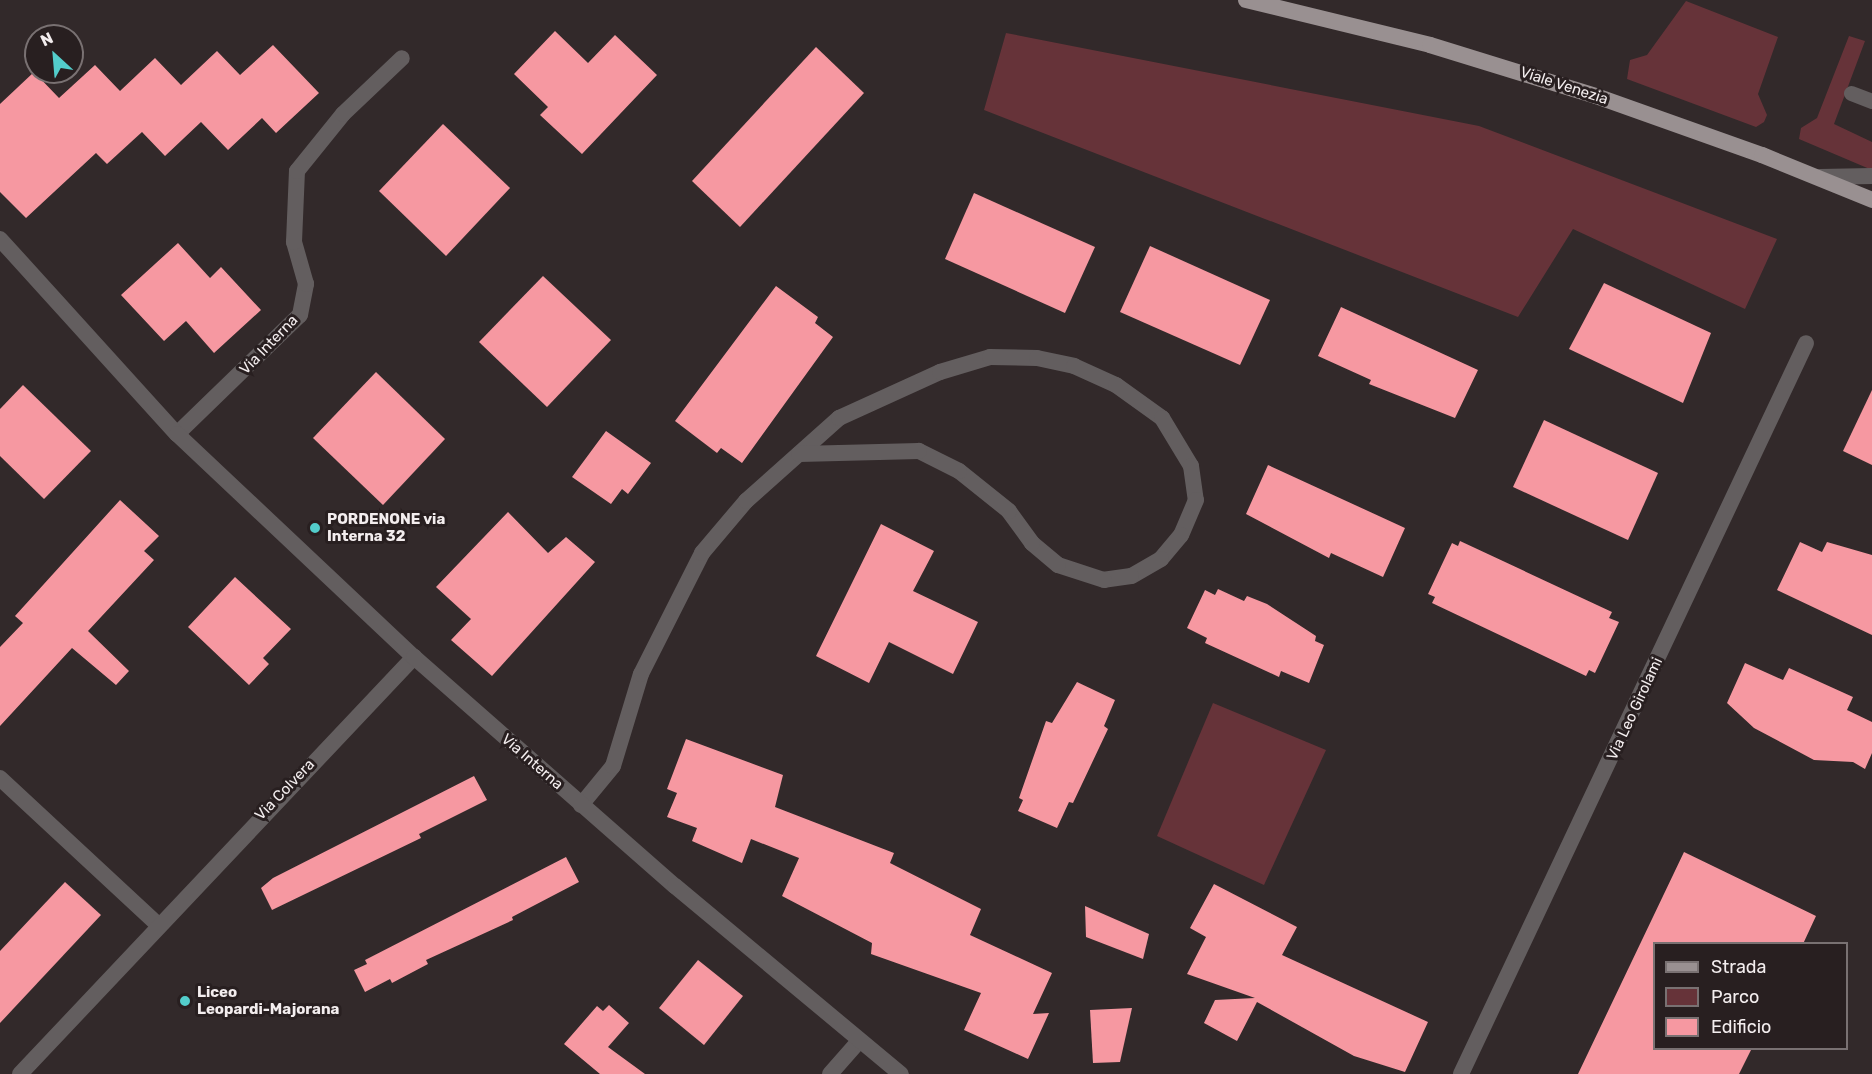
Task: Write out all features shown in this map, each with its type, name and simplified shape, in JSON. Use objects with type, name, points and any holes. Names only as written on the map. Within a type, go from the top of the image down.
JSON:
[{"type":"main road","name":"Viale Venezia","points":[[1246,0],[1537,77],[1820,177],[1872,200]]},
{"type":"street","name":"Via Interna","points":[[177,434],[300,315],[306,284],[294,242],[297,171],[343,114],[402,58]]},
{"type":"street","points":[[1820,177],[1872,176]]},
{"type":"street","name":"Via Interna","points":[[0,239],[177,434],[414,657],[581,805],[901,1074]]},
{"type":"street","name":"Via Leo Girolami","points":[[1461,1074],[1806,343]]},
{"type":"street","points":[[581,805],[612,766],[641,674],[702,553],[746,501],[838,418],[940,372],[990,357],[1037,358],[1074,366],[1116,385],[1162,418],[1191,466],[1196,500],[1182,535],[1161,559],[1131,576],[1104,580],[1058,565],[1032,543],[1009,511],[959,471],[919,451],[799,454]]},
{"type":"street","name":"Via Colvera","points":[[20,1074],[157,924],[414,657]]},
{"type":"street","points":[[0,778],[157,924]]},
{"type":"street","points":[[830,1074],[859,1041]]},
{"type":"lane","points":[[1851,93],[1872,101]]},
{"type":"green space","points":[[1686,1],[1778,37],[1758,94],[1767,115],[1764,122],[1756,127],[1627,79],[1630,60],[1647,55]]},
{"type":"green space","points":[[1006,33],[1479,126],[1777,239],[1745,309],[1573,229],[1518,317],[984,110]]},
{"type":"green space","points":[[1849,36],[1865,41],[1834,124],[1872,142],[1872,170],[1799,139],[1801,128],[1817,118]]},
{"type":"green space","points":[[1213,703],[1326,750],[1264,885],[1157,836]]},
{"type":"building","points":[[555,31],[588,63],[615,35],[657,75],[582,154],[540,115],[548,107],[514,74]]},
{"type":"building","points":[[273,45],[319,93],[276,133],[262,118],[228,150],[201,122],[165,156],[142,132],[107,164],[96,153],[26,218],[0,192],[0,104],[24,81],[24,84],[46,84],[59,98],[74,84],[84,84],[84,75],[95,65],[120,91],[155,58],[181,85],[217,51],[240,75]]},
{"type":"building","points":[[816,47],[864,93],[740,227],[692,181]]},
{"type":"building","points":[[443,124],[510,188],[446,256],[379,191]]},
{"type":"building","points":[[974,193],[1095,247],[1065,313],[945,259]]},
{"type":"building","points":[[178,243],[210,278],[221,267],[261,310],[214,353],[186,321],[164,341],[121,295]]},
{"type":"building","points":[[1150,246],[1270,300],[1240,365],[1120,312]]},
{"type":"building","points":[[543,276],[611,340],[547,407],[479,342]]},
{"type":"building","points":[[1604,283],[1711,333],[1683,403],[1569,349]]},
{"type":"building","points":[[776,286],[818,317],[815,323],[833,337],[742,463],[721,448],[717,453],[675,421]]},
{"type":"building","points":[[1341,307],[1478,370],[1455,418],[1369,384],[1371,380],[1318,356]]},
{"type":"building","points":[[376,372],[445,439],[383,505],[313,438]]},
{"type":"building","points":[[23,385],[91,451],[44,499],[0,456],[0,409]]},
{"type":"building","points":[[1872,390],[1872,465],[1843,451]]},
{"type":"building","points":[[1544,420],[1658,473],[1628,540],[1513,487]]},
{"type":"building","points":[[606,431],[651,463],[628,494],[622,489],[611,504],[572,477]]},
{"type":"building","points":[[1268,465],[1405,528],[1383,577],[1331,553],[1329,558],[1246,514]]},
{"type":"building","points":[[120,500],[159,536],[144,551],[154,560],[88,631],[129,671],[116,685],[72,648],[0,726],[0,647],[23,623],[15,616]]},
{"type":"building","points":[[508,512],[548,553],[566,537],[595,562],[492,676],[451,640],[471,619],[436,587]]},
{"type":"building","points":[[881,524],[934,551],[913,591],[978,622],[953,674],[889,642],[869,683],[816,656]]},
{"type":"building","points":[[1460,541],[1612,612],[1609,618],[1619,622],[1595,673],[1589,670],[1586,676],[1432,603],[1435,597],[1428,594],[1452,543],[1458,546]]},
{"type":"building","points":[[1800,542],[1822,552],[1827,542],[1872,555],[1872,635],[1777,590]]},
{"type":"building","points":[[235,577],[291,629],[263,658],[269,664],[249,685],[188,627]]},
{"type":"building","points":[[1218,589],[1244,601],[1247,596],[1267,604],[1316,636],[1315,641],[1324,645],[1309,683],[1281,671],[1279,677],[1205,643],[1207,638],[1187,628],[1205,590],[1215,595]]},
{"type":"building","points":[[1745,663],[1783,680],[1789,668],[1853,697],[1847,710],[1872,722],[1872,753],[1865,769],[1853,762],[1814,760],[1754,728],[1727,703]]},
{"type":"building","points":[[1077,682],[1115,700],[1104,726],[1108,729],[1073,803],[1069,802],[1057,828],[1018,811],[1023,800],[1019,798],[1046,721],[1052,723]]},
{"type":"building","points":[[686,739],[783,775],[775,807],[894,853],[890,863],[981,909],[970,935],[1052,973],[1033,1014],[1049,1013],[1028,1059],[964,1030],[981,993],[871,954],[872,943],[782,896],[799,858],[751,839],[742,863],[692,841],[697,828],[667,817],[677,793],[667,789]]},
{"type":"building","points":[[474,776],[487,800],[419,834],[421,838],[272,910],[261,888],[273,878]]},
{"type":"building","points":[[1684,852],[1816,916],[1804,942],[1653,942],[1653,1050],[1751,1050],[1739,1074],[1578,1074]]},
{"type":"building","points":[[566,857],[579,882],[512,917],[513,920],[426,960],[428,964],[392,983],[390,979],[365,992],[354,970],[367,964],[365,960]]},
{"type":"building","points":[[65,882],[101,915],[0,1023],[0,951]]},
{"type":"building","points":[[1214,884],[1297,927],[1282,955],[1428,1022],[1405,1072],[1354,1056],[1257,1002],[1237,1041],[1204,1023],[1215,1000],[1255,998],[1187,974],[1206,937],[1190,928]]},
{"type":"building","points":[[1085,906],[1149,934],[1143,959],[1086,937]]},
{"type":"building","points":[[698,960],[743,996],[704,1045],[659,1008]]},
{"type":"building","points":[[609,1005],[629,1023],[608,1047],[645,1074],[600,1074],[564,1044],[597,1006],[603,1011]]},
{"type":"building","points":[[1132,1008],[1120,1062],[1093,1063],[1090,1010]]},
{"type":"place","name":"PORDENONE via Interna 32","points":[[315,528]]},
{"type":"place","name":"Liceo Leopardi-Majorana","points":[[185,1001]]}]
